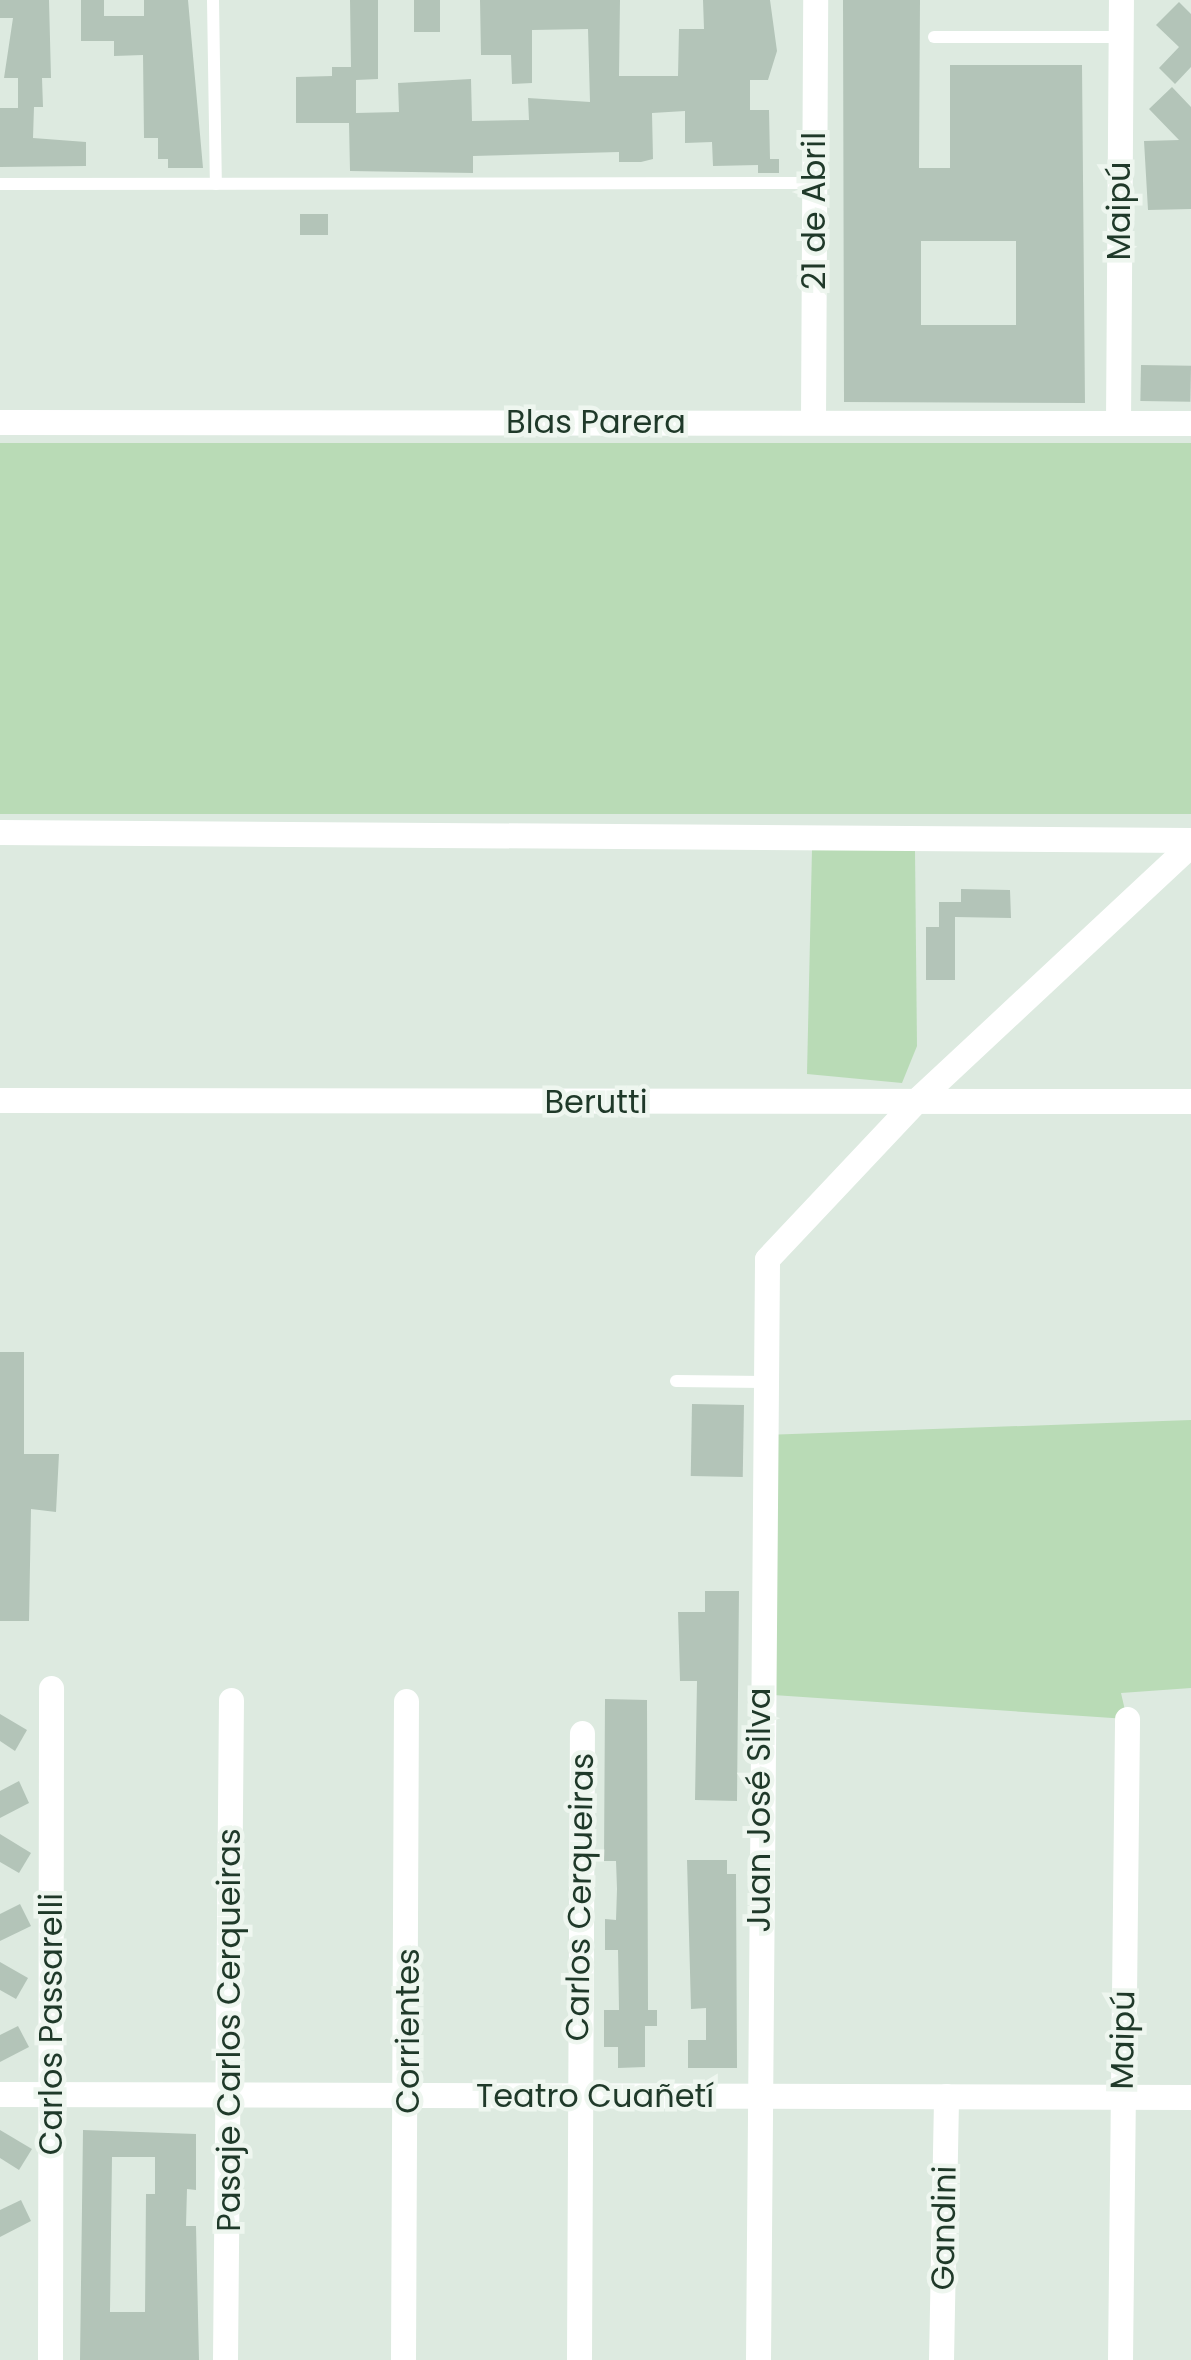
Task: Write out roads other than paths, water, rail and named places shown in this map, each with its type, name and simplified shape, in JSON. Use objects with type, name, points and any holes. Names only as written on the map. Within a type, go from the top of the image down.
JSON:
[{"type":"street","name":"21 de Abril","points":[[813,422],[815,0]]},
{"type":"street","name":"Maipú","points":[[1118,422],[1120,0]]},
{"type":"street","name":"Blas Parera","points":[[0,422],[1191,422]]},
{"type":"street","points":[[0,832],[1191,842]]},
{"type":"street","points":[[918,1099],[1191,842]]},
{"type":"street","name":"Juan José Silva","points":[[758,2360],[766,1259],[918,1099]]},
{"type":"street","name":"Berutti","points":[[0,1100],[1191,1101]]},
{"type":"street","name":"Carlos Passarelli","points":[[50,2360],[51,1688]]},
{"type":"street","name":"Pasaje Carlos Cerqueiras","points":[[225,2360],[231,1700]]},
{"type":"street","name":"Corrientes","points":[[403,2360],[409,2095],[406,1702]]},
{"type":"street","name":"Maipú","points":[[1120,2360],[1127,1719]]},
{"type":"street","name":"Carlos Cerqueiras","points":[[579,2360],[582,1733]]},
{"type":"street","name":"Teatro Cuañetí","points":[[0,2094],[1191,2096]]},
{"type":"street","name":"Gandini","points":[[941,2360],[946,2096]]},
{"type":"lane","points":[[213,0],[216,184]]},
{"type":"lane","points":[[934,36],[1120,37]]},
{"type":"lane","points":[[0,184],[814,182]]},
{"type":"lane","points":[[676,1382],[765,1382]]}]
